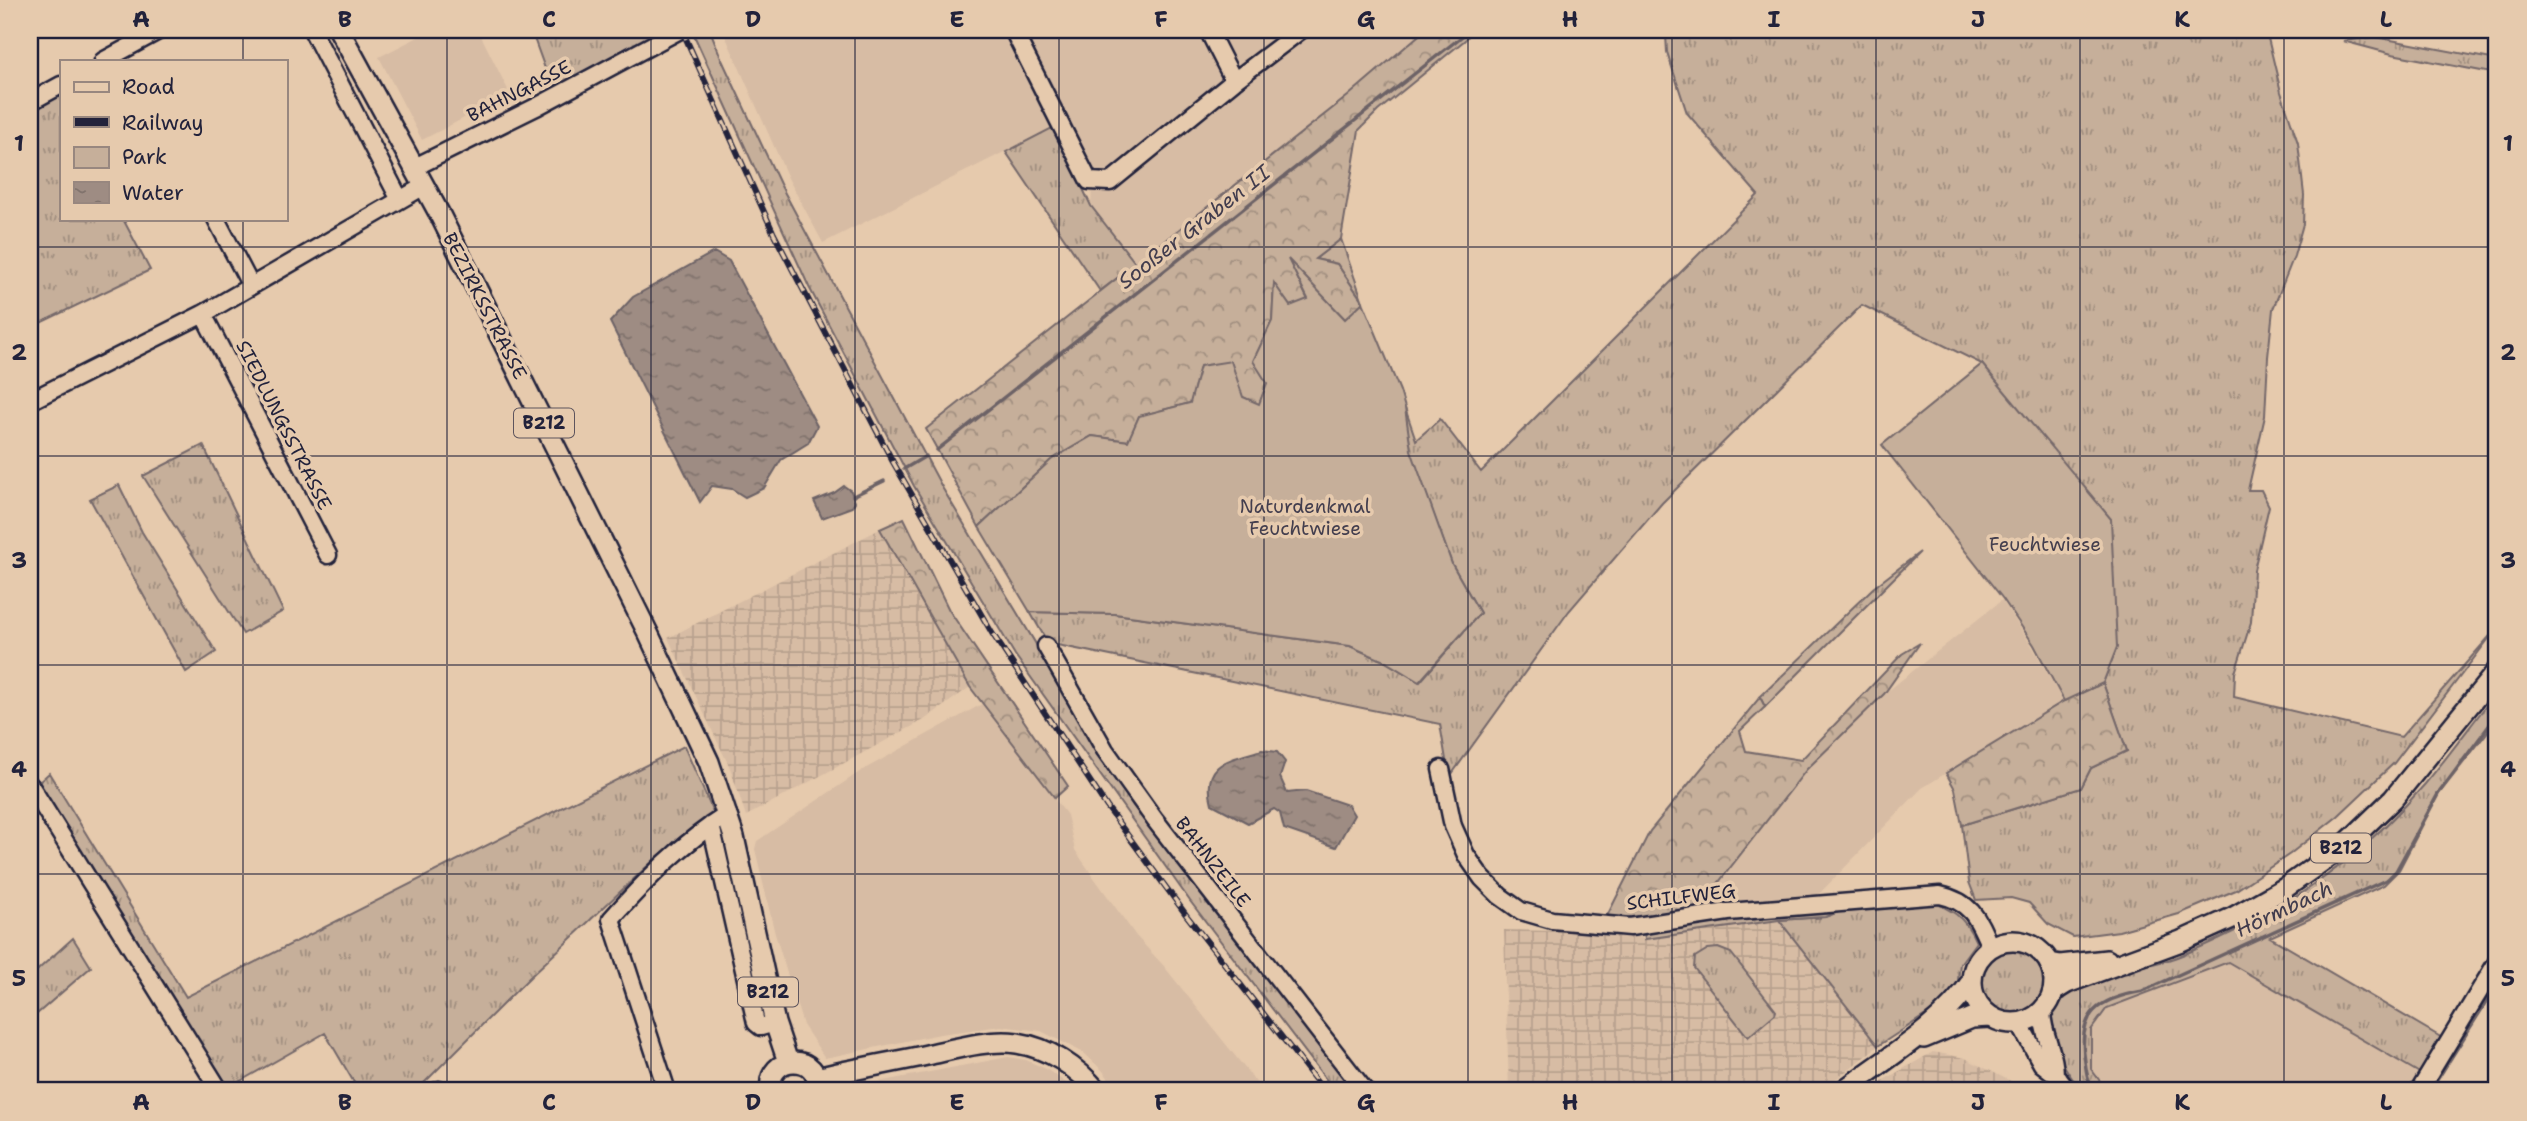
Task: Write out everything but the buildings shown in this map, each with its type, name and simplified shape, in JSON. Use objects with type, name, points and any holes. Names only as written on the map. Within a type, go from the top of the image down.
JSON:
[{"type":"main road","name":"BEZIRKSSTRASSE","points":[[339,30],[424,186],[671,679],[709,762],[728,814]]},
{"type":"main road","name":"B212","points":[[2054,991],[2067,983],[2181,941],[2232,918],[2284,888],[2345,845],[2393,799],[2497,671]]},
{"type":"main road","name":"B212","points":[[728,814],[775,1023],[788,1062]]},
{"type":"main road","points":[[1843,1091],[1959,1001],[1971,982],[1976,962],[1990,947],[2017,940],[2031,944],[2042,952],[2050,963],[2055,976],[2054,991],[2042,1012],[2031,1020],[2009,1023],[1990,1017],[1972,1018],[1904,1046]]},
{"type":"main road","name":"B212","points":[[2050,963],[2060,965],[2132,957]]},
{"type":"main road","points":[[1971,982],[1976,1002],[1990,1017]]},
{"type":"main road","points":[[771,1091],[771,1078],[775,1071],[788,1062],[809,1066],[817,1085],[960,1048],[990,1043],[1016,1043],[1040,1049],[1074,1067],[1097,1091]]},
{"type":"street","points":[[105,60],[160,30]]},
{"type":"street","points":[[312,30],[400,200]]},
{"type":"street","name":"BAHNGASSE","points":[[413,168],[538,106],[680,30]]},
{"type":"street","points":[[1013,30],[1089,181],[1110,182],[1301,30]]},
{"type":"street","points":[[1208,30],[1234,81]]},
{"type":"street","points":[[30,102],[60,86]]},
{"type":"street","points":[[30,401],[203,314],[424,186]]},
{"type":"street","points":[[217,220],[251,286]]},
{"type":"street","name":"SIEDLUNGSSTRASSE","points":[[203,314],[328,555]]},
{"type":"street","name":"BAHNZEILE","points":[[1046,646],[1105,750],[1365,1091]]},
{"type":"street","name":"SCHILFWEG","points":[[1441,769],[1453,826],[1466,855],[1482,878],[1500,896],[1521,911],[1552,920],[1630,927],[1728,912],[1940,895],[1961,902],[1977,916],[1990,947]]},
{"type":"street","points":[[30,786],[220,1091]]},
{"type":"street","points":[[667,1091],[611,919],[659,866],[728,814]]},
{"type":"street","points":[[710,825],[756,1023],[761,1027],[775,1023]]},
{"type":"street","points":[[2418,1091],[2497,962]]},
{"type":"street","points":[[2042,1012],[2044,1036],[2055,1059],[2055,1074]]},
{"type":"street","points":[[2019,1023],[2042,1063],[2068,1091]]},
{"type":"shaded area","points":[[432,30],[478,30],[510,94],[422,140],[379,57]]},
{"type":"shaded area","points":[[729,30],[1004,30],[1054,127],[823,243],[788,178],[724,33]]},
{"type":"shaded area","points":[[1024,30],[1425,30],[1348,96],[1136,264],[1091,206],[1093,166]]},
{"type":"shaded area","points":[[880,529],[970,687],[924,720],[746,816],[730,768],[668,638]]},
{"type":"shaded area","points":[[2002,600],[2063,701],[1922,788],[1818,895],[1712,910],[1716,886],[1807,769],[1884,694]]},
{"type":"shaded area","points":[[982,704],[1067,815],[1075,850],[1136,936],[1163,965],[1263,1091],[1118,1091],[1103,1071],[1084,1053],[1041,1031],[1001,1026],[940,1034],[825,1058],[803,1025],[775,934],[755,849],[757,841],[861,771]]},
{"type":"shaded area","points":[[1779,920],[1878,1046],[1821,1091],[1509,1091],[1504,930],[1619,932],[1645,939]]},
{"type":"shaded area","points":[[2228,962],[2423,1075],[2413,1091],[2113,1091],[2103,1085],[2091,1069],[2091,1030],[2107,1008]]},
{"type":"shaded area","points":[[1933,1052],[1965,1058],[2030,1091],[1864,1091]]},
{"type":"shaded area","points":[[1008,1057],[1026,1060],[1046,1069],[1078,1091],[831,1091]]},
{"type":"green space","points":[[531,30],[664,30],[556,86],[547,74]]},
{"type":"green space","points":[[710,30],[780,184],[943,489],[1133,806],[1356,1091],[1335,1091],[1190,901],[1015,655],[914,486],[809,287],[693,33]]},
{"type":"green space","points":[[1425,30],[1473,30],[1465,40],[1378,111],[1359,130],[1341,239],[1315,259],[1337,264],[1363,302],[1346,320],[1290,262],[1308,300],[1290,306],[1274,284],[1272,321],[1254,360],[1267,383],[1259,405],[1243,397],[1190,403],[1139,416],[1129,441],[1092,436],[1051,460],[979,527],[926,429],[1348,96]]},
{"type":"green space","points":[[1683,30],[2266,30],[2281,92],[2298,143],[2304,195],[2303,224],[2294,256],[2273,309],[2265,416],[2248,490],[2261,490],[2269,506],[2254,570],[2251,622],[2235,673],[2234,697],[2401,737],[2497,628],[2394,763],[2338,816],[2290,854],[2236,890],[2179,914],[2119,931],[2073,937],[2048,924],[2029,903],[2011,898],[1976,900],[1969,882],[1962,825],[2081,788],[2091,768],[2127,751],[2103,683],[2117,647],[1982,364],[1862,305],[1662,503],[1569,611],[1449,778],[1440,724],[1048,643],[1030,612],[1115,614],[1350,646],[1384,661],[1420,682],[1480,613],[1452,564],[1410,450],[1405,408],[1416,440],[1440,419],[1481,472],[1758,195],[1687,113],[1667,52],[1666,35]]},
{"type":"green space","points":[[2375,37],[2497,60],[2497,74],[2392,54],[2343,41]]},
{"type":"green space","points":[[60,96],[60,220],[124,220],[150,270],[30,328],[30,107]]},
{"type":"green space","points":[[1054,127],[1091,206],[1136,264],[1100,291],[1006,152]]},
{"type":"green space","points":[[1341,239],[1363,302],[1337,264],[1315,259]]},
{"type":"green space","name":"Naturdenkmal Feuchtwiese","points":[[1288,259],[1345,319],[1363,302],[1400,391],[1411,450],[1452,564],[1480,613],[1419,682],[1384,661],[1350,646],[1115,614],[1030,612],[979,527],[1051,460],[1092,436],[1128,441],[1139,416],[1190,403],[1200,366],[1231,361],[1243,397],[1259,404],[1267,383],[1253,361],[1272,321],[1274,283],[1290,306],[1308,299]]},
{"type":"green space","name":"Feuchtwiese","points":[[1982,364],[2111,519],[2117,647],[2103,683],[2064,701],[2034,645],[2003,599],[1882,445]]},
{"type":"green space","points":[[203,445],[283,611],[243,634],[143,476]]},
{"type":"green space","points":[[119,485],[142,532],[216,652],[186,672],[90,499]]},
{"type":"green space","points":[[904,518],[949,610],[1068,786],[1055,798],[970,687],[880,529]]},
{"type":"green space","points":[[1920,552],[1765,707],[1760,697],[1873,588]]},
{"type":"green space","points":[[1920,643],[1884,694],[1807,769],[1716,886],[1712,910],[1671,917],[1606,918],[1650,831],[1760,697],[1765,707],[1740,731],[1746,751],[1801,760],[1902,654]]},
{"type":"green space","points":[[2103,683],[2127,751],[2091,768],[2081,788],[1962,825],[1955,789],[1946,773],[2064,701]]},
{"type":"green space","points":[[2497,692],[2497,720],[2439,794],[2399,870],[2384,885],[2270,937],[2444,1039],[2423,1075],[2228,962],[2107,1008],[2091,1030],[2091,1069],[2103,1085],[2113,1091],[2082,1091],[2065,1067],[2055,1047],[2050,1028],[2051,1020],[2065,997],[2086,983],[2174,958],[2211,943],[2296,897],[2365,845],[2406,805]]},
{"type":"green space","points":[[684,746],[714,814],[657,857],[531,976],[416,1091],[359,1091],[325,1033],[237,1083],[242,1091],[230,1091],[36,785],[49,773],[186,997]]},
{"type":"green space","points":[[1926,899],[1962,919],[1976,942],[1960,964],[1957,988],[1947,1001],[1878,1046],[1779,920],[1825,917],[1849,908]]},
{"type":"green space","points":[[1817,907],[1849,908],[1825,917],[1779,920],[1645,939],[1644,931]]},
{"type":"green space","points":[[73,938],[91,967],[30,1020],[30,977]]},
{"type":"green space","points":[[1718,948],[1731,953],[1776,1011],[1748,1037],[1694,968],[1695,957],[1708,949]]},
{"type":"green space","points":[[2013,950],[2036,960],[2046,983],[2036,1006],[2013,1016],[1990,1006],[1980,983],[1990,960]]},
{"type":"water","points":[[714,252],[729,261],[817,426],[808,443],[781,460],[764,488],[745,497],[732,489],[712,486],[700,502],[610,322],[633,297]]},
{"type":"water","points":[[844,486],[851,491],[855,502],[852,507],[822,518],[814,501]]},
{"type":"water","points":[[1262,750],[1277,752],[1285,762],[1280,777],[1287,793],[1306,791],[1348,805],[1354,815],[1336,847],[1284,829],[1280,813],[1274,809],[1248,823],[1212,804],[1210,790],[1214,771],[1229,760]]},
{"type":"waterway","name":"Sooßer Graben II","points":[[937,450],[1470,30]]},
{"type":"waterway","points":[[904,469],[926,456]]},
{"type":"waterway","points":[[853,496],[884,481]]},
{"type":"waterway","name":"Hörmbach","points":[[2096,1091],[2088,1078],[2083,1045],[2084,1031],[2094,1011],[2113,999],[2143,991],[2388,879],[2396,871],[2438,794],[2497,715]]},
{"type":"waterway","name":"Hörmbach","points":[[2430,1091],[2497,985]]},
{"type":"railway","points":[[682,30],[774,234],[893,462],[992,633],[1107,807],[1187,916],[1324,1091]]}]
